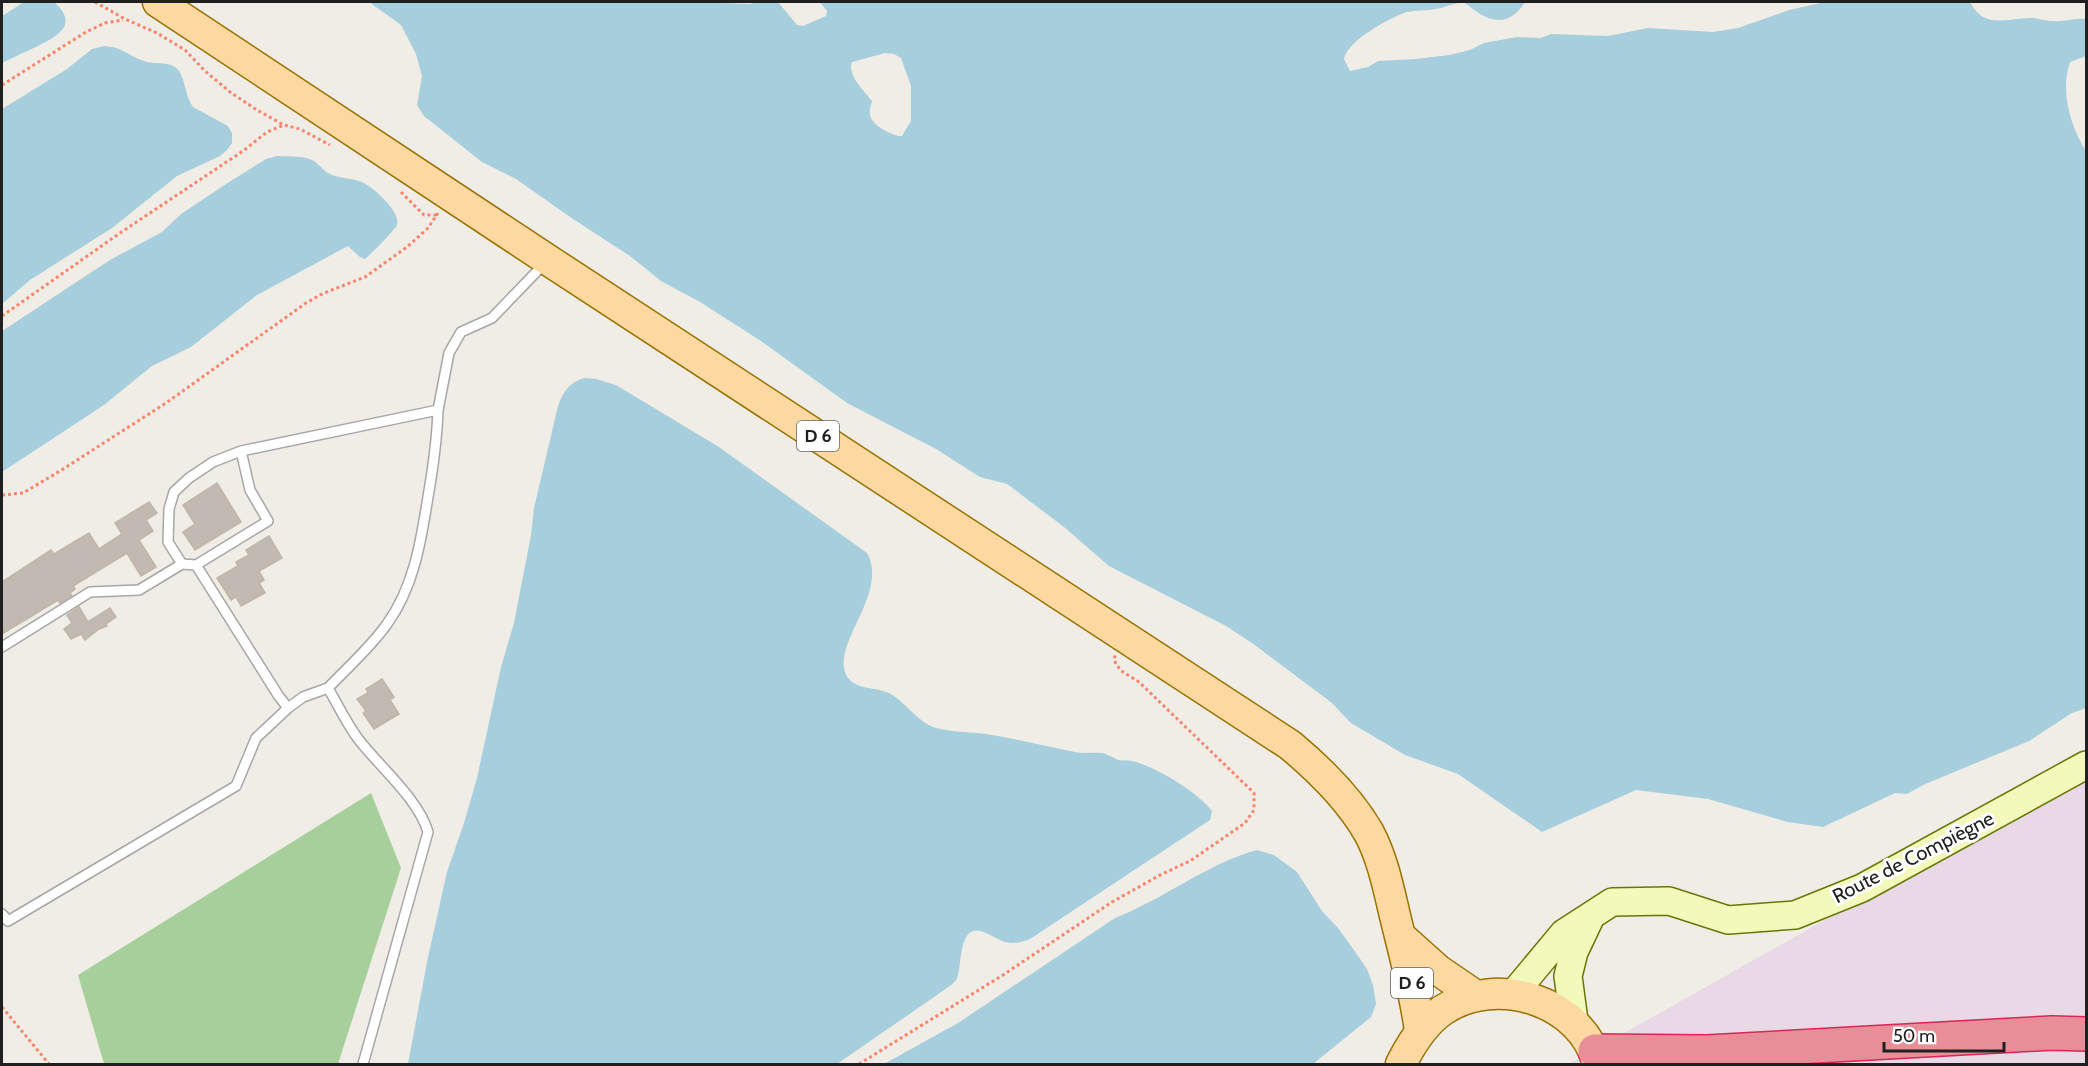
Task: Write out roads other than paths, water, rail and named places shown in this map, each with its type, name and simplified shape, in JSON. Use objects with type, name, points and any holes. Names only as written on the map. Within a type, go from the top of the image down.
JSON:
[{"type":"highway","points":[[1597,1058],[2052,1033],[2086,1034]]},
{"type":"main road","name":"D 6","points":[[158,2],[1290,745],[1322,772],[1349,804],[1369,834],[1386,878],[1414,988],[1420,1031]]},
{"type":"main road","name":"Route de Compiègne","points":[[1514,993],[1564,933],[1612,902],[1669,901],[1728,920],[1796,915],[1862,888],[2086,765]]},
{"type":"main road","points":[[1574,1021],[1568,976],[1574,952],[1593,914]]},
{"type":"main road","name":"D 6","points":[[1400,936],[1438,970],[1476,996]]},
{"type":"main road","points":[[1401,1065],[1420,1031],[1444,1010],[1476,996],[1514,993],[1549,1004],[1574,1021],[1597,1058]]},
{"type":"lane","points":[[2,914],[8,921],[236,786],[256,738],[303,697],[328,688],[387,625],[410,580],[420,550],[437,440],[438,410],[449,353],[461,332],[492,318],[548,260]]},
{"type":"lane","points":[[182,564],[168,542],[170,509],[174,492],[189,478],[213,462],[242,451],[438,410]]},
{"type":"lane","points":[[2,647],[90,592],[139,590],[182,564],[196,565],[268,521],[250,490],[242,451]]},
{"type":"lane","points":[[196,565],[288,708]]},
{"type":"lane","points":[[328,688],[358,739],[402,789],[425,823],[428,832],[363,1065]]},
{"type":"water","points":[[24,2],[54,2],[65,17],[63,29],[51,39],[2,63],[2,16]]},
{"type":"water","points":[[369,2],[750,4],[778,2],[797,25],[803,26],[826,16],[827,11],[820,2],[1463,2],[1407,12],[1380,25],[1361,38],[1347,52],[1344,59],[1350,71],[1368,67],[1378,61],[1449,55],[1470,50],[1484,43],[1517,37],[1541,38],[1551,34],[1608,36],[1648,28],[1713,32],[1738,28],[1789,10],[1825,2],[1970,2],[1976,11],[1990,20],[2086,19],[2086,56],[2070,62],[2066,96],[2075,131],[2086,151],[2086,708],[2072,713],[2029,741],[1923,785],[1907,794],[1895,793],[1823,827],[1788,822],[1708,799],[1636,790],[1542,832],[1458,774],[1405,755],[1351,723],[1332,703],[1252,643],[1226,626],[1109,566],[1064,527],[1007,484],[980,477],[936,449],[847,403],[761,341],[700,302],[661,281],[630,256],[516,179],[482,162],[424,116],[417,105],[422,76],[416,54],[401,25]],"holes":[[[885,53],[901,58],[911,86],[911,121],[902,136],[883,130],[871,119],[872,101],[857,83],[851,67],[852,62]]]},
{"type":"water","points":[[1463,2],[1525,2],[1512,16],[1497,20],[1478,13]]},
{"type":"water","points":[[104,46],[122,50],[144,61],[172,65],[176,68],[193,107],[228,126],[232,133],[232,143],[220,156],[177,176],[112,228],[30,280],[2,304],[2,109],[67,69],[92,49]]},
{"type":"water","points":[[277,156],[310,159],[332,175],[364,183],[380,195],[391,208],[397,225],[365,259],[348,246],[257,295],[191,347],[152,366],[104,405],[2,472],[2,331],[110,260],[162,232],[181,214],[226,184],[266,159]]},
{"type":"water","points":[[585,378],[616,385],[719,447],[867,553],[872,569],[871,586],[845,651],[844,665],[848,678],[856,685],[889,693],[923,721],[936,728],[986,734],[1078,753],[1102,753],[1119,760],[1142,764],[1164,774],[1197,796],[1212,811],[1210,820],[1030,939],[1012,943],[977,930],[971,932],[963,944],[958,975],[954,983],[837,1064],[408,1064],[447,872],[477,778],[501,667],[514,623],[534,508],[558,406],[568,388]]},
{"type":"water","points":[[1257,850],[1274,855],[1297,872],[1322,911],[1338,928],[1367,969],[1373,985],[1376,1004],[1371,1017],[1313,1064],[884,1064],[958,1023],[1115,918],[1220,864]]}]
